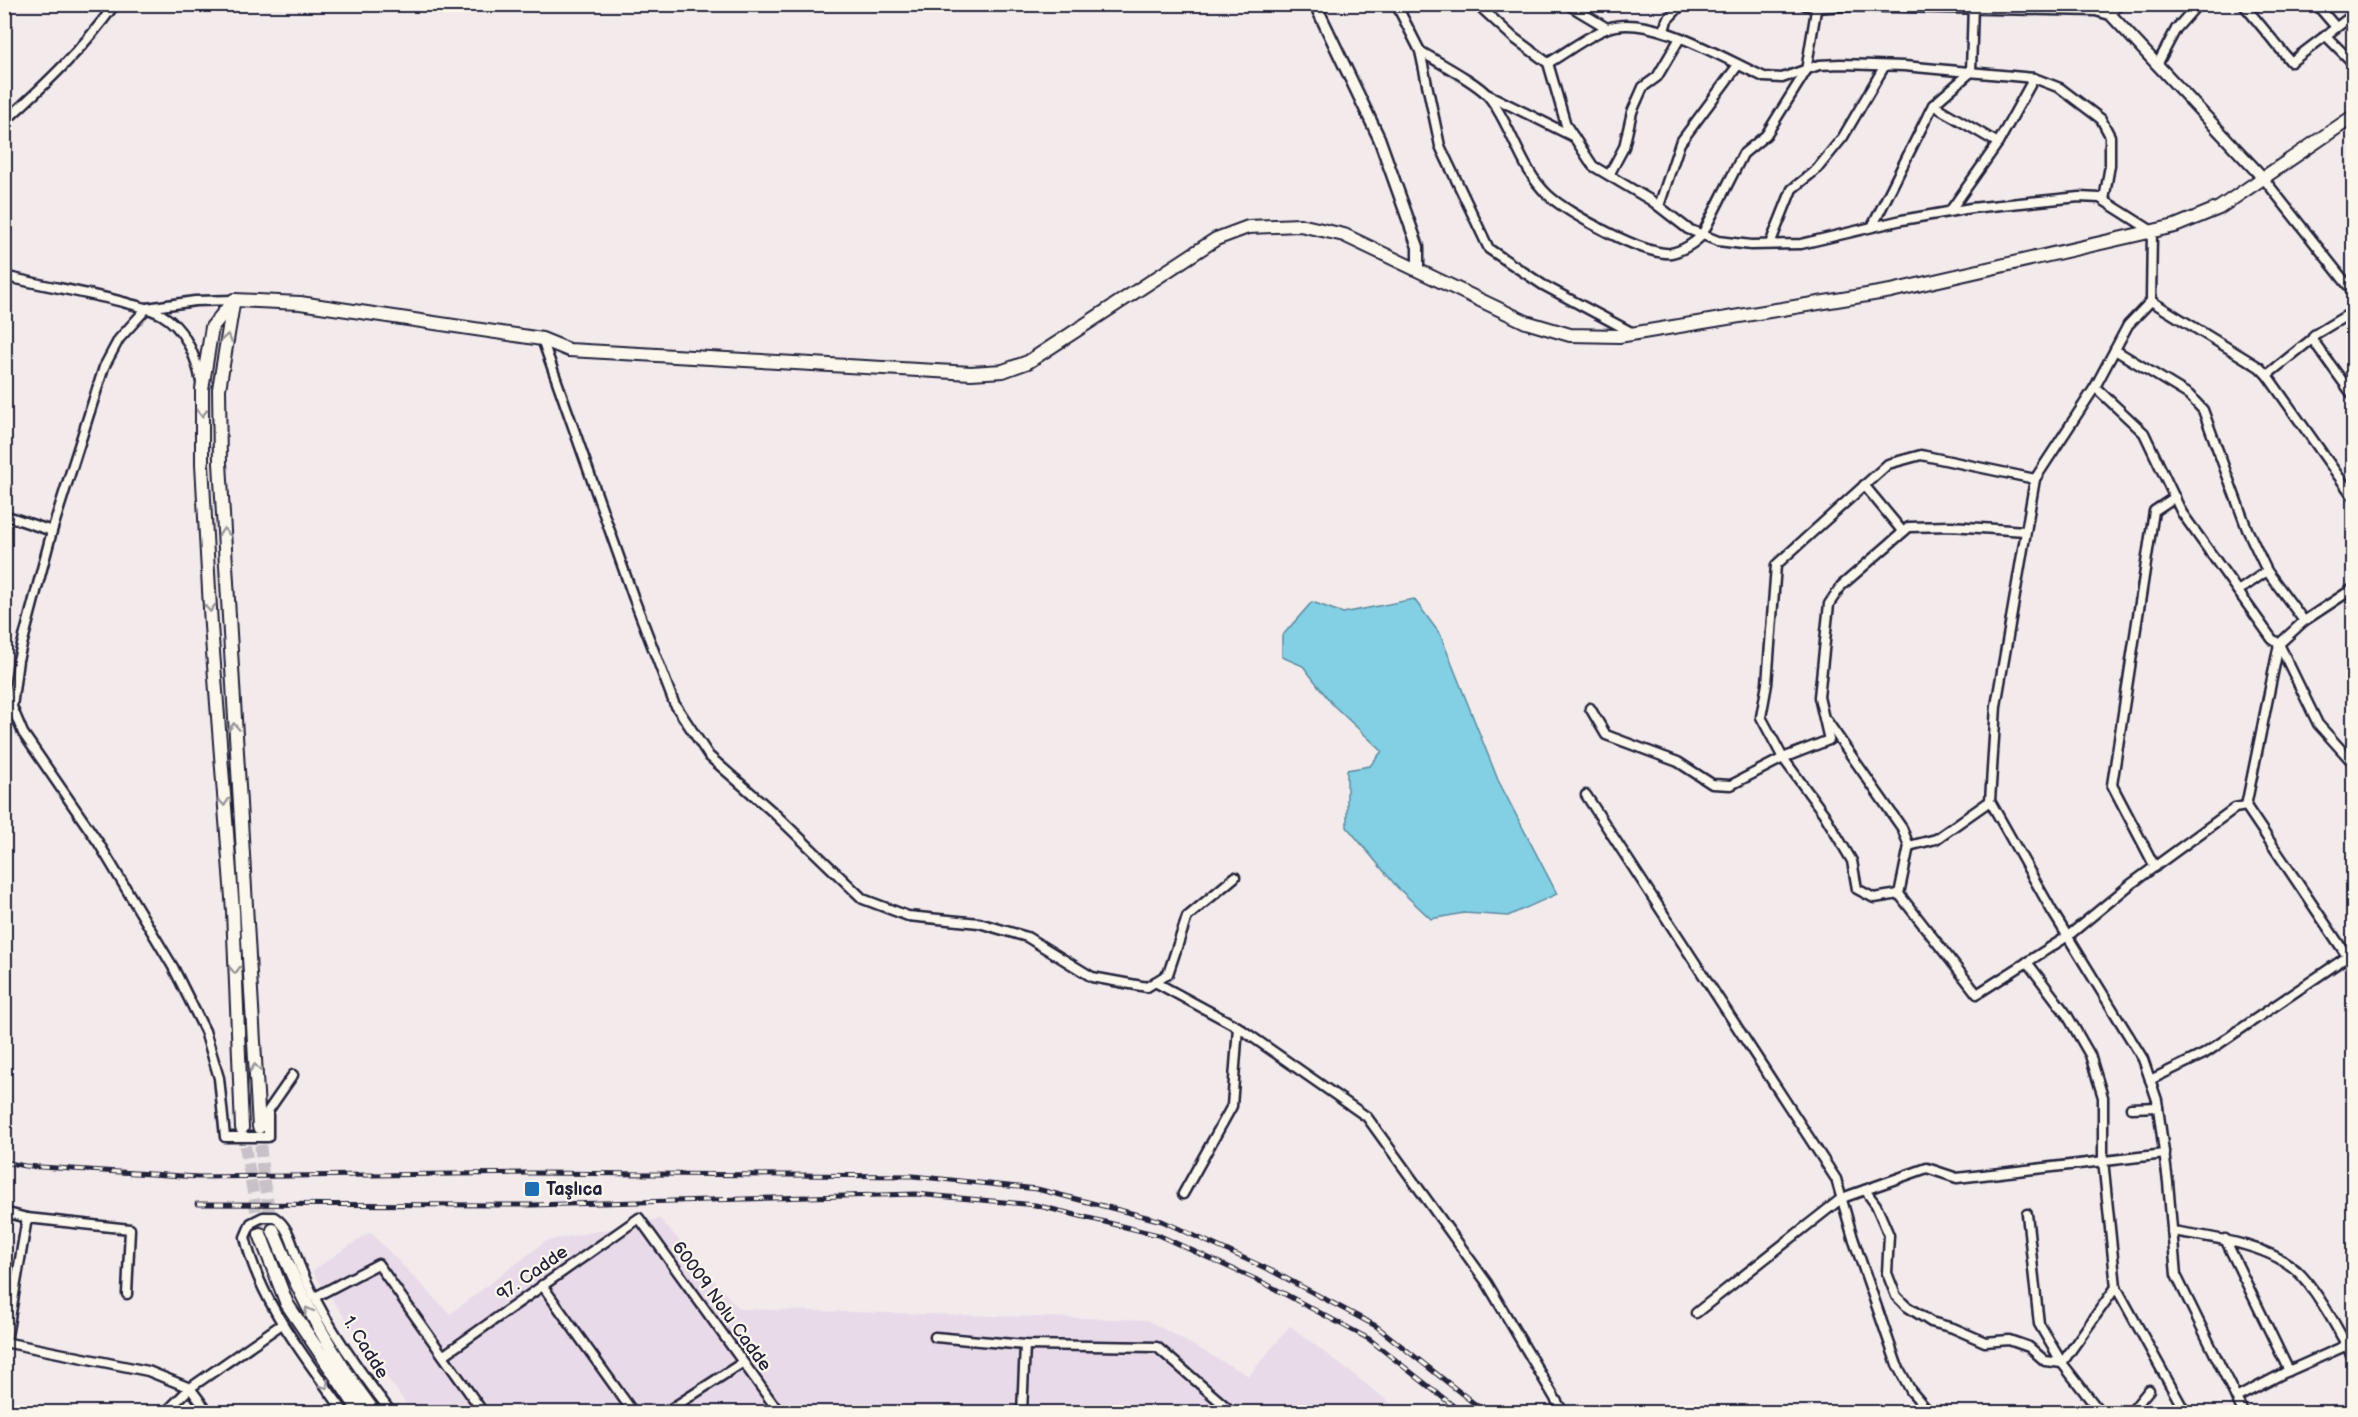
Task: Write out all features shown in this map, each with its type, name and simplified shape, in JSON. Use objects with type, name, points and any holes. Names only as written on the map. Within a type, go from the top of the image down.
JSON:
[{"type":"main road","points":[[234,300],[300,303],[542,339],[569,350],[971,373],[1003,371],[1028,362],[1216,239],[1248,228],[1300,225],[1344,235],[1526,322],[1570,335],[1633,333],[1890,291],[2175,226],[2219,208],[2265,179],[2354,116]]},
{"type":"main road","points":[[234,300],[212,327],[202,389],[202,464],[211,626],[233,911],[242,1128]]},
{"type":"main road","points":[[234,300],[219,389],[220,463],[259,1126]]},
{"type":"main road","points":[[273,1230],[301,1297],[323,1339],[339,1366],[374,1413]]},
{"type":"main road","points":[[260,1234],[287,1304],[360,1413]]},
{"type":"street","points":[[4,122],[64,67],[90,39],[115,4]]},
{"type":"street","points":[[1315,4],[1379,138],[1418,247],[1418,270]]},
{"type":"street","points":[[1396,4],[1420,51],[1440,146],[1490,249],[1535,280],[1633,333]]},
{"type":"street","points":[[1477,4],[1514,38],[1548,63],[1566,125],[1593,166],[1659,206],[1688,229],[1718,241],[1801,244],[1874,225],[1950,212],[2079,197],[2104,200],[2152,231],[2151,301],[2128,325],[2095,387],[2035,479],[1996,706],[1990,801],[2143,1059],[2158,1107],[2165,1154],[2176,1275],[2243,1413]]},
{"type":"street","points":[[1567,4],[1607,28]]},
{"type":"street","points":[[1664,31],[1667,20],[1682,4]]},
{"type":"street","points":[[1805,4],[1817,6],[1843,4],[2032,6],[2096,10],[2120,4]]},
{"type":"street","points":[[2157,65],[2175,29],[2198,4]]},
{"type":"street","points":[[2243,4],[2291,62],[2354,14]]},
{"type":"street","points":[[2316,4],[2336,26]]},
{"type":"street","points":[[1874,225],[1933,105],[1971,72],[1973,5]]},
{"type":"street","points":[[1488,95],[1524,161],[1547,195],[1595,228],[1655,251],[1671,253],[1695,243],[1702,235],[1743,154],[1766,135],[1806,70],[1817,6]]},
{"type":"street","points":[[2108,8],[2157,65],[2265,179],[2354,293]]},
{"type":"street","points":[[1548,63],[1607,28],[1628,23],[1664,31],[1764,77],[1782,78],[1819,65],[1841,64],[2034,78],[2060,88],[2101,119],[2110,136],[2110,165],[2104,200]]},
{"type":"street","points":[[2325,35],[2354,64]]},
{"type":"street","points":[[1609,175],[1624,147],[1632,112],[1644,87],[1657,77],[1680,39]]},
{"type":"street","points":[[1420,51],[1488,95],[1574,138]]},
{"type":"street","points":[[1659,206],[1680,143],[1738,65]]},
{"type":"street","points":[[1770,244],[1792,189],[1817,169],[1843,137],[1884,67]]},
{"type":"street","points":[[1950,212],[1998,143],[2034,78]]},
{"type":"street","points":[[1933,105],[1998,143]]},
{"type":"street","points":[[4,276],[92,293],[147,308],[164,316],[177,328],[196,357],[202,389]]},
{"type":"street","points":[[234,300],[195,301],[147,308],[119,339],[104,367],[52,531],[8,705],[22,733],[98,842],[173,967],[200,1020],[219,1078],[225,1137],[268,1137],[268,1111],[293,1075]]},
{"type":"street","points":[[2151,301],[2259,367],[2354,498]]},
{"type":"street","points":[[2267,375],[2314,335],[2354,311]]},
{"type":"street","points":[[542,339],[634,600],[674,703],[709,756],[774,813],[863,899],[908,916],[979,923],[1027,937],[1092,976],[1147,987],[1168,974],[1187,917],[1235,878]]},
{"type":"street","points":[[2312,339],[2354,397]]},
{"type":"street","points":[[2115,350],[2189,395],[2203,410],[2250,537],[2267,571],[2304,621]]},
{"type":"street","points":[[2095,387],[2144,433],[2182,513],[2272,639],[2279,644],[2318,724],[2354,764]]},
{"type":"street","points":[[1899,894],[1874,898],[1857,889],[1852,861],[1824,814],[1783,758],[1761,717],[1767,684],[1776,565],[1888,464],[1921,455],[2035,479]]},
{"type":"street","points":[[1864,485],[1903,532]]},
{"type":"street","points":[[2155,867],[2112,785],[2154,511],[2175,497]]},
{"type":"street","points":[[4,515],[52,531]]},
{"type":"street","points":[[1590,708],[1606,735],[1677,762],[1712,784],[1731,785],[1783,758],[1829,740],[1819,697],[1829,604],[1841,586],[1903,532],[1909,527],[1951,526],[2025,531]]},
{"type":"street","points":[[2238,591],[2267,571]]},
{"type":"street","points":[[2150,1080],[2204,1054],[2350,954],[2246,806],[2279,644],[2304,621],[2354,588]]},
{"type":"street","points":[[1823,715],[1902,828],[1909,846],[1899,894],[1977,994],[2068,936],[2155,867],[2235,808],[2246,806]]},
{"type":"street","points":[[1586,795],[1836,1179],[1897,1365],[1911,1391],[1929,1413]]},
{"type":"street","points":[[1909,846],[1936,839],[1990,801]]},
{"type":"street","points":[[2027,962],[2067,1016],[2090,1055],[2103,1097],[2103,1160],[2116,1287],[2185,1413]]},
{"type":"street","points":[[1155,982],[1238,1027],[1367,1117],[1487,1283],[1563,1413]]},
{"type":"street","points":[[1183,1194],[1232,1106],[1238,1027]]},
{"type":"street","points":[[2131,1108],[2158,1107]]},
{"type":"street","points":[[1696,1313],[1842,1198],[1927,1168],[1957,1178],[2165,1154]]},
{"type":"street","points":[[1865,1190],[1876,1205],[1889,1235],[1887,1273],[1896,1296],[1906,1306],[1931,1322],[1953,1328],[1985,1342],[2009,1340],[2029,1347],[2045,1361],[2062,1363]]},
{"type":"street","points":[[4,1212],[27,1218],[130,1229],[127,1294]]},
{"type":"street","points":[[2027,1214],[2039,1324],[2062,1363],[2100,1413]]},
{"type":"street","name":"1. Cadde","points":[[282,1324],[245,1237],[251,1223],[263,1217],[274,1217],[281,1221],[315,1296],[366,1380],[391,1413]]},
{"type":"street","points":[[27,1218],[5,1342],[148,1371],[190,1388],[208,1413]]},
{"type":"street","name":"97. Cadde","points":[[444,1355],[639,1218]]},
{"type":"street","name":"60009 Nolu Cadde","points":[[639,1218],[779,1413]]},
{"type":"street","points":[[2172,1231],[2225,1239],[2272,1256],[2302,1275],[2350,1344],[2354,1360]]},
{"type":"street","points":[[2225,1239],[2289,1371]]},
{"type":"street","points":[[315,1296],[378,1264],[483,1413]]},
{"type":"street","points":[[542,1285],[633,1413]]},
{"type":"street","points":[[2062,1363],[2116,1287]]},
{"type":"street","points":[[166,1413],[190,1388],[282,1324],[344,1413]]},
{"type":"street","points":[[935,1337],[1025,1345],[1157,1347],[1232,1413]]},
{"type":"street","points":[[2236,1398],[2350,1344]]},
{"type":"street","points":[[1022,1413],[1025,1345]]},
{"type":"street","points":[[666,1413],[742,1363]]},
{"type":"street","points":[[2131,1413],[2149,1390]]},
{"type":"shaded area","points":[[660,1219],[739,1309],[1147,1320],[1249,1376],[1290,1326],[1402,1412],[412,1412],[312,1271],[370,1232],[450,1314],[546,1241]]},
{"type":"water","points":[[1414,599],[1440,634],[1498,780],[1557,894],[1508,916],[1464,913],[1431,919],[1397,887],[1347,827],[1347,770],[1370,766],[1382,751],[1333,705],[1303,666],[1282,657],[1282,636],[1312,602],[1343,613]]},
{"type":"tunnel","points":[[259,1127],[263,1177],[273,1230]]},
{"type":"tunnel","points":[[242,1128],[260,1234]]},
{"type":"railway","points":[[4,1162],[25,1166],[198,1177],[532,1173],[913,1176],[1037,1189],[1162,1221],[1272,1271],[1376,1326],[1485,1412]]},
{"type":"railway","points":[[197,1204],[532,1205],[916,1194],[1035,1205],[1158,1235],[1266,1284],[1369,1339],[1461,1412]]},
{"type":"place","name":"Taşlıca","points":[[532,1189]]}]
